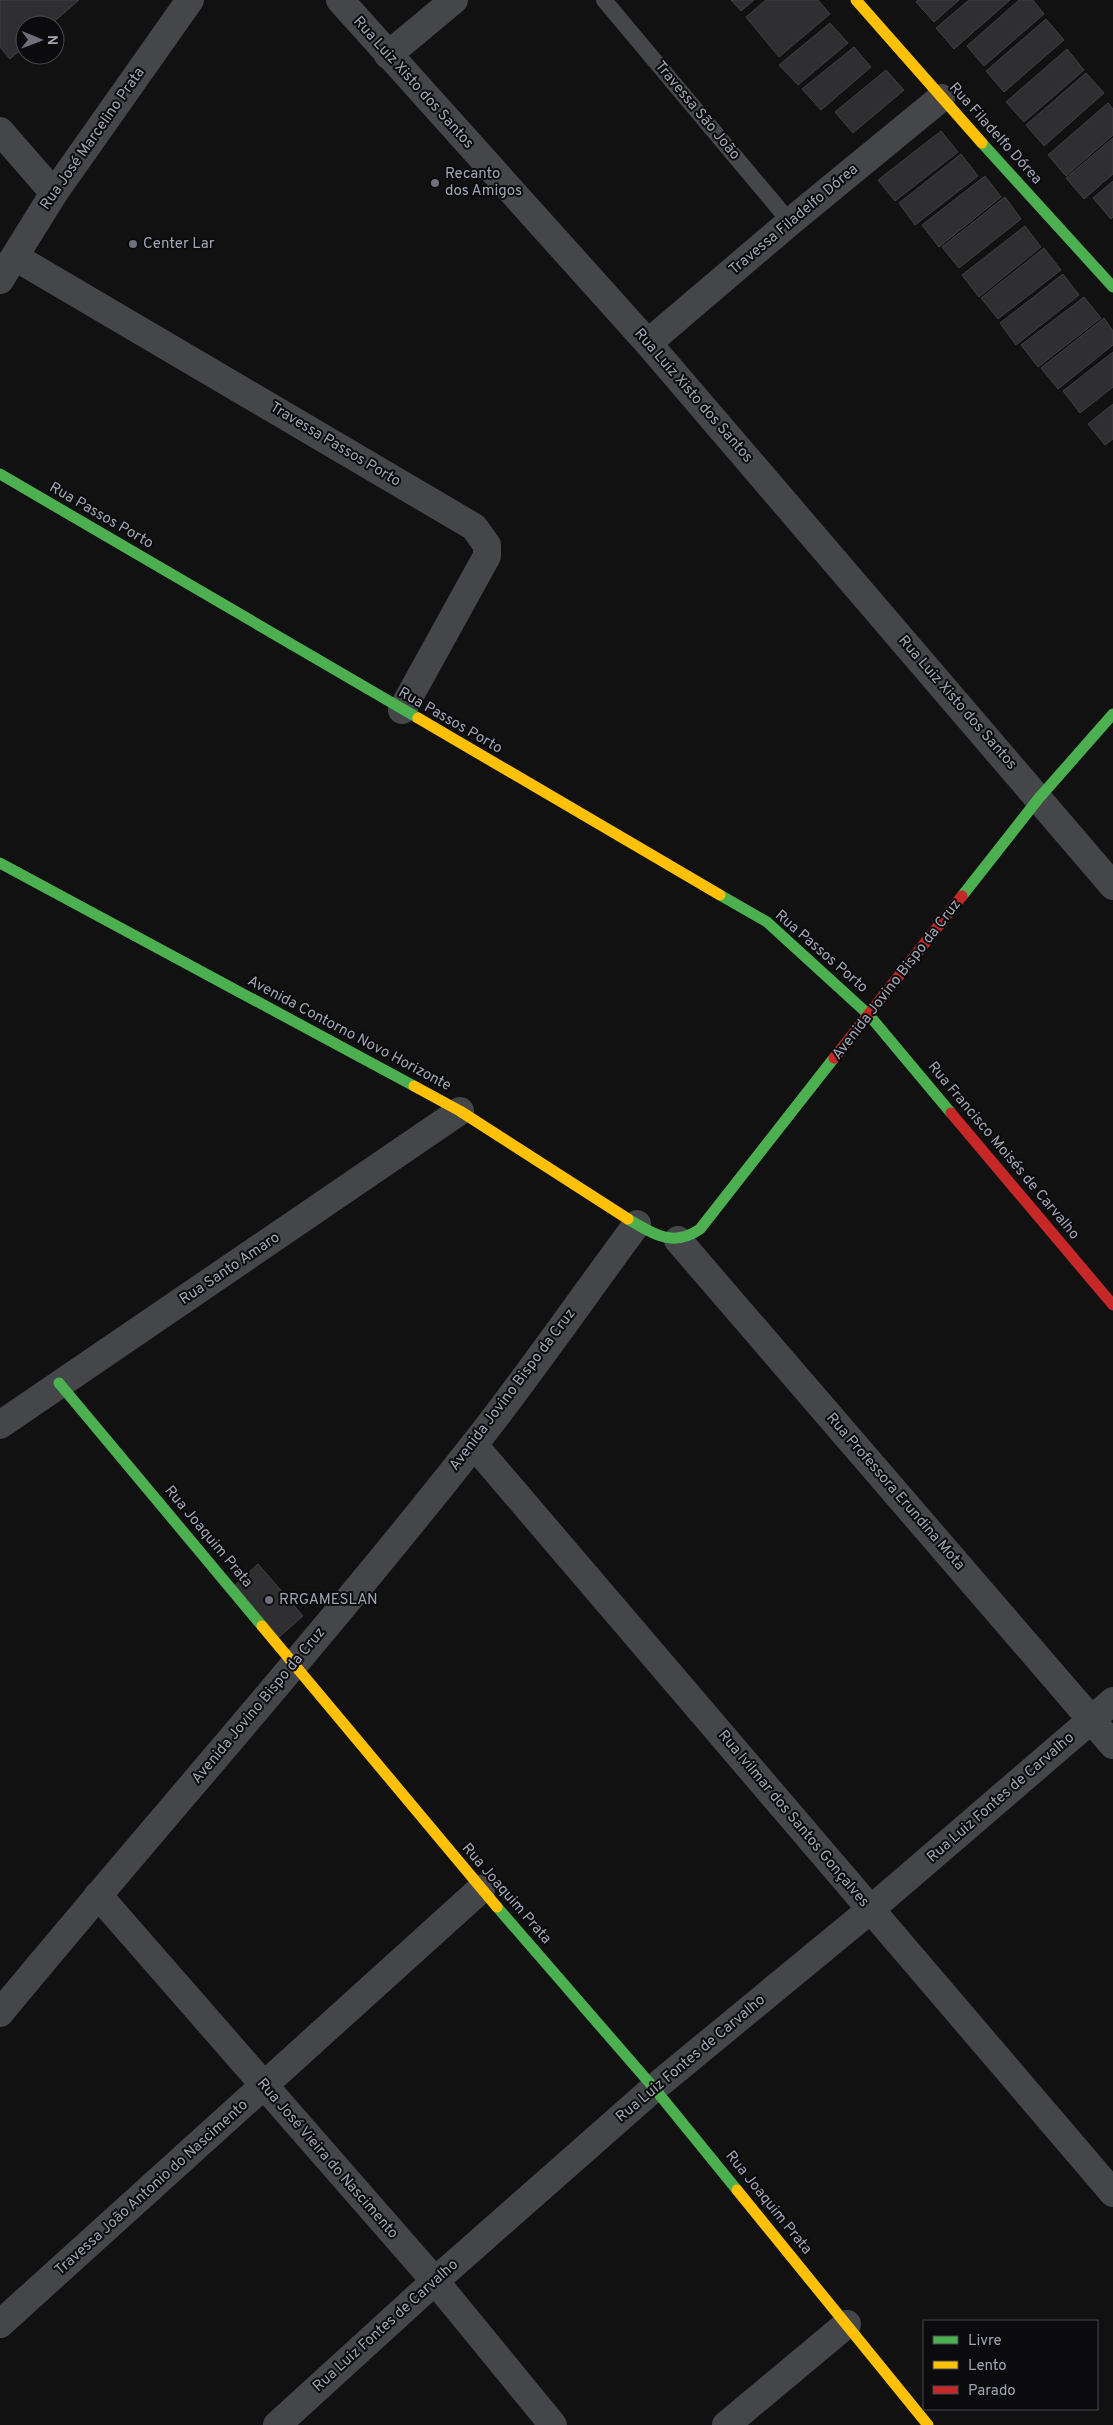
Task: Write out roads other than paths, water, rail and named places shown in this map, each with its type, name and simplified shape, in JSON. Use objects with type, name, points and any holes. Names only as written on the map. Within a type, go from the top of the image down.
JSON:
[{"type":"street","name":"Rua José Marcelino Prata","points":[[0,280],[54,194],[190,0]]},
{"type":"street","name":"Rua Luiz Xisto dos Santos","points":[[340,0],[648,343],[1113,886]]},
{"type":"street","points":[[388,55],[454,0]]},
{"type":"street","name":"Rua Filadelfo Dórea","points":[[856,0],[941,98],[1113,287]]},
{"type":"street","name":"Travessa Filadelfo Dórea","points":[[648,343],[790,222],[941,98]]},
{"type":"street","points":[[0,131],[54,194]]},
{"type":"street","name":"Travessa Passos Porto","points":[[15,257],[474,528],[487,545],[487,556],[402,710]]},
{"type":"street","name":"Rua Passos Porto","points":[[0,474],[767,922],[869,1015]]},
{"type":"street","name":"Avenida Jovino Bispo da Cruz","points":[[678,1240],[691,1236],[700,1229],[1039,798],[1113,714]]},
{"type":"street","name":"Avenida Contorno Novo Horizonte","points":[[0,863],[460,1111],[637,1224],[663,1238],[678,1240]]},
{"type":"street","name":"Rua Francisco Moisés de Carvalho","points":[[869,1015],[1113,1306]]},
{"type":"street","name":"Rua Santo Amaro","points":[[0,1425],[460,1111]]},
{"type":"street","name":"Avenida Jovino Bispo da Cruz","points":[[0,2013],[98,1895],[295,1665],[474,1445],[637,1224]]},
{"type":"street","name":"Rua Professora Erundina Mota","points":[[678,1240],[1113,1745]]},
{"type":"street","name":"Rua Joaquim Prata","points":[[59,1383],[480,1889],[654,2088],[928,2425]]},
{"type":"street","name":"Rua Ivilmar dos Santos Gonçalves","points":[[474,1445],[1113,2193]]},
{"type":"street","name":"Rua Luiz Fontes de Carvalho","points":[[277,2425],[435,2281],[654,2088],[870,1910],[1113,1701]]},
{"type":"street","name":"Travessa João Antonio do Nascimento","points":[[0,2324],[264,2088],[480,1889]]},
{"type":"street","name":"Rua José Vieira do Nascimento","points":[[98,1895],[264,2088],[435,2281],[553,2425]]},
{"type":"street","points":[[726,2425],[847,2324]]},
{"type":"lane","name":"Travessa São João","points":[[604,0],[790,222]]},
{"type":"place","name":"Recanto dos Amigos","points":[[435,183]]},
{"type":"place","name":"Center Lar","points":[[133,244]]},
{"type":"place","name":"RRGAMESLAN","points":[[269,1600]]}]
